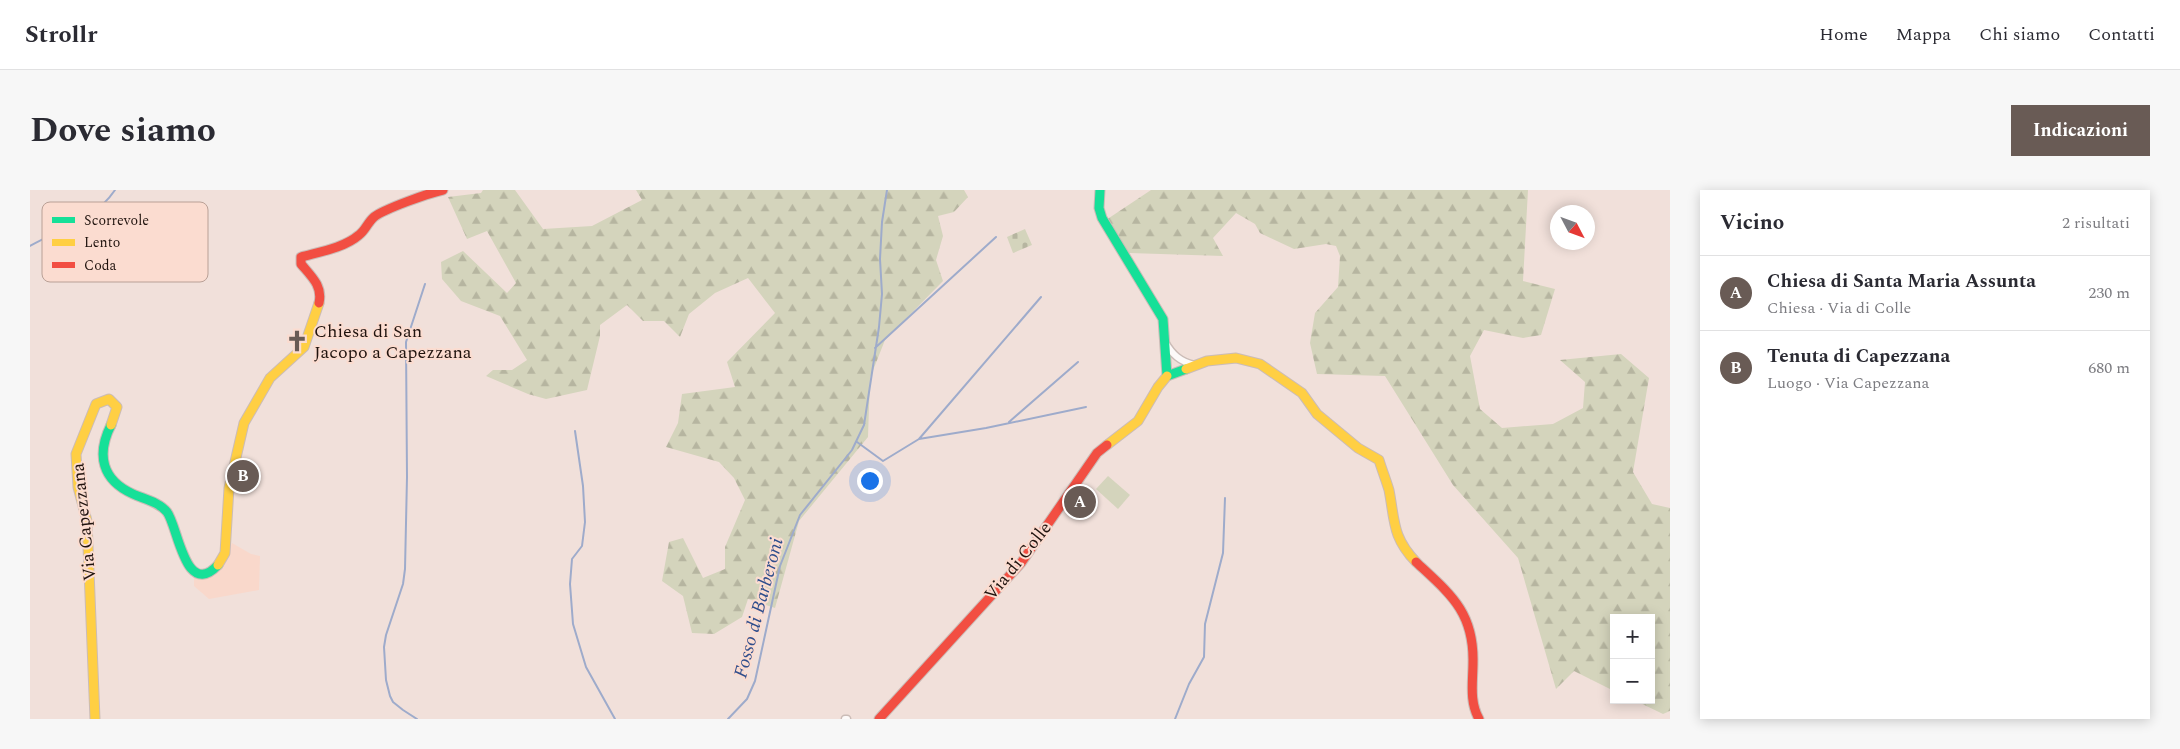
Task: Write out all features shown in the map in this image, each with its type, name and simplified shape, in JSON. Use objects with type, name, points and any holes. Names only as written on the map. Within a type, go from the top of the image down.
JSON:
[{"type":"street","name":"Via Capezzana","points":[[95,719],[87,521],[78,487],[76,454],[96,404],[109,398],[117,407],[117,412],[108,429],[104,448],[104,466],[109,476],[130,494],[160,506],[166,512],[183,556],[189,566],[200,573],[213,571],[222,561],[224,553],[229,488],[244,423],[259,394],[270,378],[304,347],[321,295],[318,283],[301,264],[301,257],[328,250],[353,239],[360,235],[374,217],[430,193],[443,190]]},
{"type":"street","points":[[1100,190],[1099,208],[1102,218],[1163,319],[1167,376],[1207,362],[1236,358],[1260,364],[1302,392],[1317,414],[1358,448],[1379,460],[1389,494],[1393,525],[1400,543],[1417,562],[1449,590],[1463,613],[1472,646],[1474,709],[1479,719]]},
{"type":"street","points":[[1164,341],[1176,357],[1185,363],[1196,366]]},
{"type":"street","name":"Via di Colle","points":[[879,719],[1021,563],[1097,453],[1138,421],[1158,387],[1167,376]]},
{"type":"shaded area","points":[[232,543],[251,554],[260,556],[259,590],[209,599],[194,586],[194,574],[205,577],[213,574],[222,565]]},
{"type":"green space","points":[[483,190],[515,190],[543,229],[592,226],[642,200],[636,190],[964,190],[968,197],[954,212],[938,216],[943,236],[936,260],[943,281],[885,340],[870,378],[868,437],[799,521],[775,608],[748,599],[742,617],[714,634],[692,633],[683,596],[662,581],[669,542],[683,538],[703,578],[725,569],[725,547],[745,500],[734,478],[719,462],[666,447],[678,423],[682,394],[735,387],[727,362],[775,313],[748,278],[715,293],[689,314],[680,337],[664,321],[643,321],[627,305],[600,325],[600,336],[587,390],[546,399],[528,394],[486,376],[493,370],[512,370],[527,360],[500,316],[461,301],[442,279],[441,262],[463,251],[507,293],[516,283],[487,231],[467,239],[448,197],[481,193]]},
{"type":"green space","points":[[1151,190],[1528,190],[1523,281],[1555,289],[1541,335],[1523,338],[1484,330],[1470,356],[1480,409],[1502,428],[1553,424],[1583,408],[1585,382],[1560,360],[1621,354],[1649,378],[1633,472],[1652,504],[1670,508],[1670,711],[1663,714],[1642,704],[1655,704],[1655,614],[1610,614],[1610,689],[1574,671],[1556,689],[1518,558],[1453,485],[1385,376],[1317,374],[1310,343],[1315,313],[1338,287],[1340,256],[1336,246],[1326,244],[1294,249],[1260,233],[1255,224],[1236,213],[1213,238],[1223,256],[1129,253],[1106,220]]},
{"type":"green space","points":[[1025,229],[1032,245],[1013,253],[1007,237]]},
{"type":"green space","points":[[1108,476],[1130,495],[1118,509],[1096,489]]},
{"type":"waterway","points":[[105,202],[115,190]]},
{"type":"waterway","name":"Fosso di Barberoni","points":[[728,719],[747,699],[755,681],[780,566],[800,515],[852,450],[864,425],[879,327],[882,294],[880,259],[882,222],[887,190]]},
{"type":"waterway","points":[[875,348],[996,237]]},
{"type":"waterway","points":[[30,246],[42,240]]},
{"type":"waterway","points":[[417,719],[393,702],[390,696],[386,680],[384,647],[386,635],[403,584],[405,569],[407,477],[406,342],[425,284]]},
{"type":"waterway","points":[[857,442],[883,461],[919,439],[1041,297]]},
{"type":"waterway","points":[[1009,422],[1078,362]]},
{"type":"waterway","points":[[919,439],[986,428],[1086,407]]},
{"type":"waterway","points":[[575,431],[583,486],[585,522],[582,546],[572,559],[570,584],[573,624],[586,667],[615,719]]},
{"type":"waterway","points":[[1175,719],[1189,684],[1204,657],[1205,624],[1223,553],[1225,498]]},
{"type":"traffic: fast","points":[[1100,190],[1099,208],[1102,218],[1163,319],[1167,376],[1186,369]]},
{"type":"traffic: fast","points":[[111,425],[106,436],[103,456],[108,474],[114,482],[133,494],[156,503],[167,512],[184,557],[190,567],[198,573],[207,573],[218,565]]},
{"type":"traffic: slow","points":[[218,565],[225,553],[229,488],[244,423],[270,378],[304,347],[319,303]]},
{"type":"traffic: slow","points":[[1186,369],[1207,361],[1236,358],[1260,364],[1302,393],[1317,414],[1358,448],[1379,460],[1389,490],[1398,536],[1402,545],[1416,562]]},
{"type":"traffic: slow","points":[[1107,445],[1138,421],[1158,387],[1167,376]]},
{"type":"traffic: slow","points":[[95,719],[87,521],[78,487],[76,454],[96,404],[109,399],[117,407],[111,425]]},
{"type":"traffic: jam","points":[[319,303],[318,286],[301,264],[301,257],[346,243],[361,233],[372,219],[379,214],[428,194],[443,190]]},
{"type":"traffic: jam","points":[[879,719],[1021,563],[1097,453],[1107,445]]},
{"type":"traffic: jam","points":[[1416,562],[1449,594],[1464,616],[1472,644],[1473,698],[1479,719]]},
{"type":"place","name":"Chiesa di San Jacopo a Capezzana","points":[[297,341]]},
{"type":"place","name":"Tenuta di Capezzana","points":[[243,476]]},
{"type":"place","name":"Chiesa di Santa Maria Assunta","points":[[1080,502]]}]
